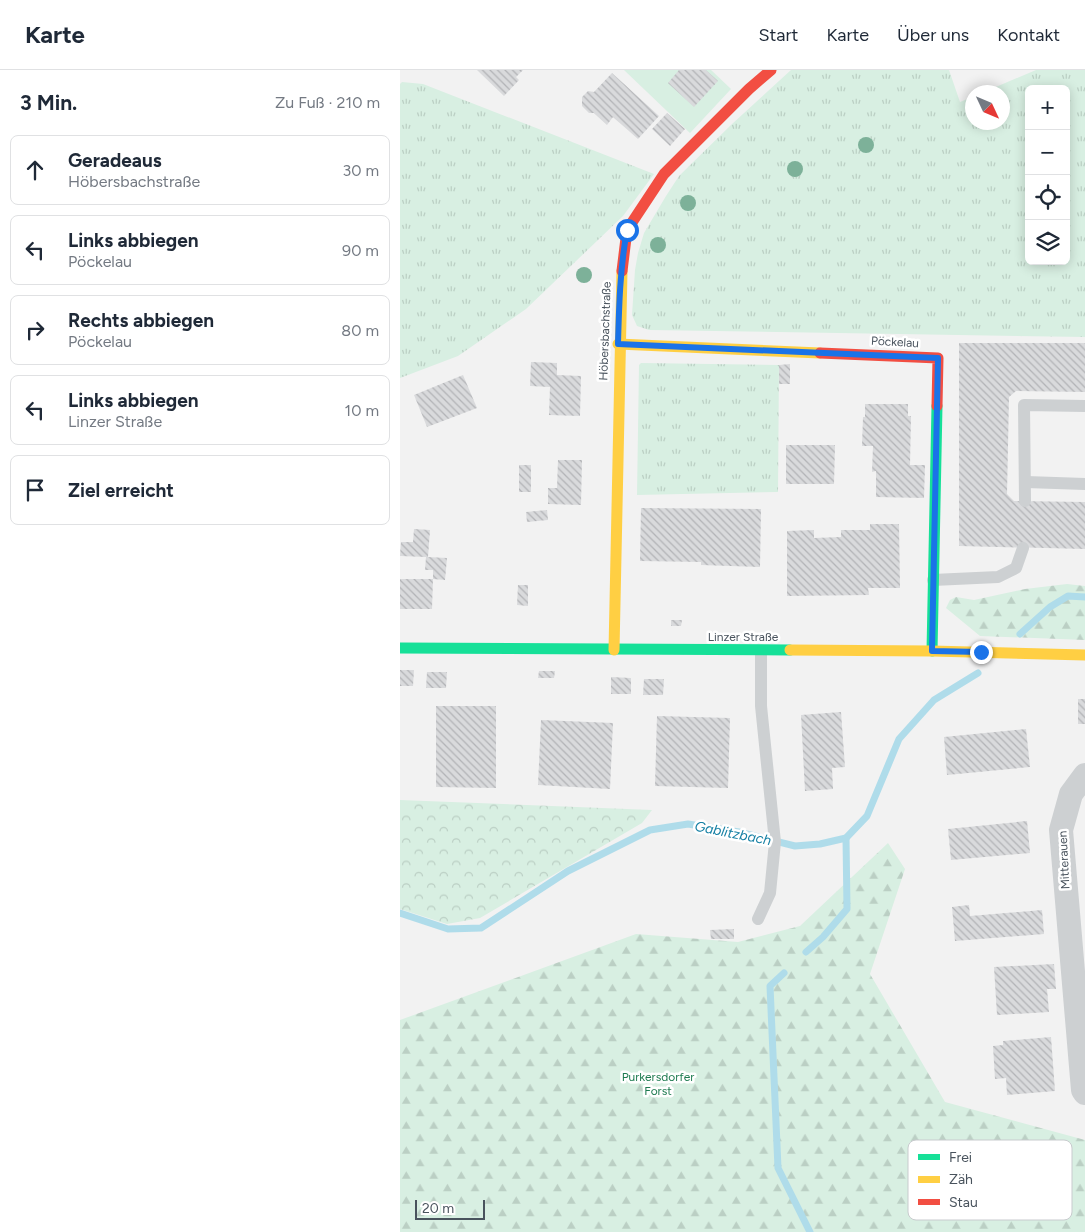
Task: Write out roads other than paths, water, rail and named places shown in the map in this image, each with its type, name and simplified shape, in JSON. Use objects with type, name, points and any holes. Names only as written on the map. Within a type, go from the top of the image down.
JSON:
[{"type":"street","name":"Höbersbachstraße","points":[[614,650],[618,344],[620,282],[627,230],[664,174],[749,89],[771,70]]},
{"type":"street","name":"Pöckelau","points":[[618,344],[938,358],[932,651]]},
{"type":"street","name":"Linzer Straße","points":[[400,648],[932,651],[1085,655]]},
{"type":"street","name":"Mitterauen","points":[[1085,775],[1071,794],[1061,830],[1078,950],[1083,1090],[1085,1093]]},
{"type":"lane","points":[[1025,501],[1024,405],[1085,406]]},
{"type":"lane","points":[[1026,482],[1085,484]]},
{"type":"lane","points":[[933,580],[998,577],[1016,568],[1023,548]]},
{"type":"lane","points":[[758,919],[770,893],[774,848],[761,706],[762,651]]},
{"type":"waterway","name":"Gablitzbach","points":[[1020,634],[1050,607],[1068,596],[1085,597]]},
{"type":"waterway","name":"Gablitzbach","points":[[400,913],[448,929],[481,928],[568,871],[650,830],[688,824],[739,832],[795,846],[820,844],[846,838],[867,816],[899,739],[934,700],[978,673]]},
{"type":"waterway","points":[[806,952],[823,937],[847,909],[846,838]]},
{"type":"waterway","points":[[784,973],[770,986],[778,1168],[810,1232]]},
{"type":"park label","name":"Purkersdorfer Forst","points":[[658,1084]]}]
